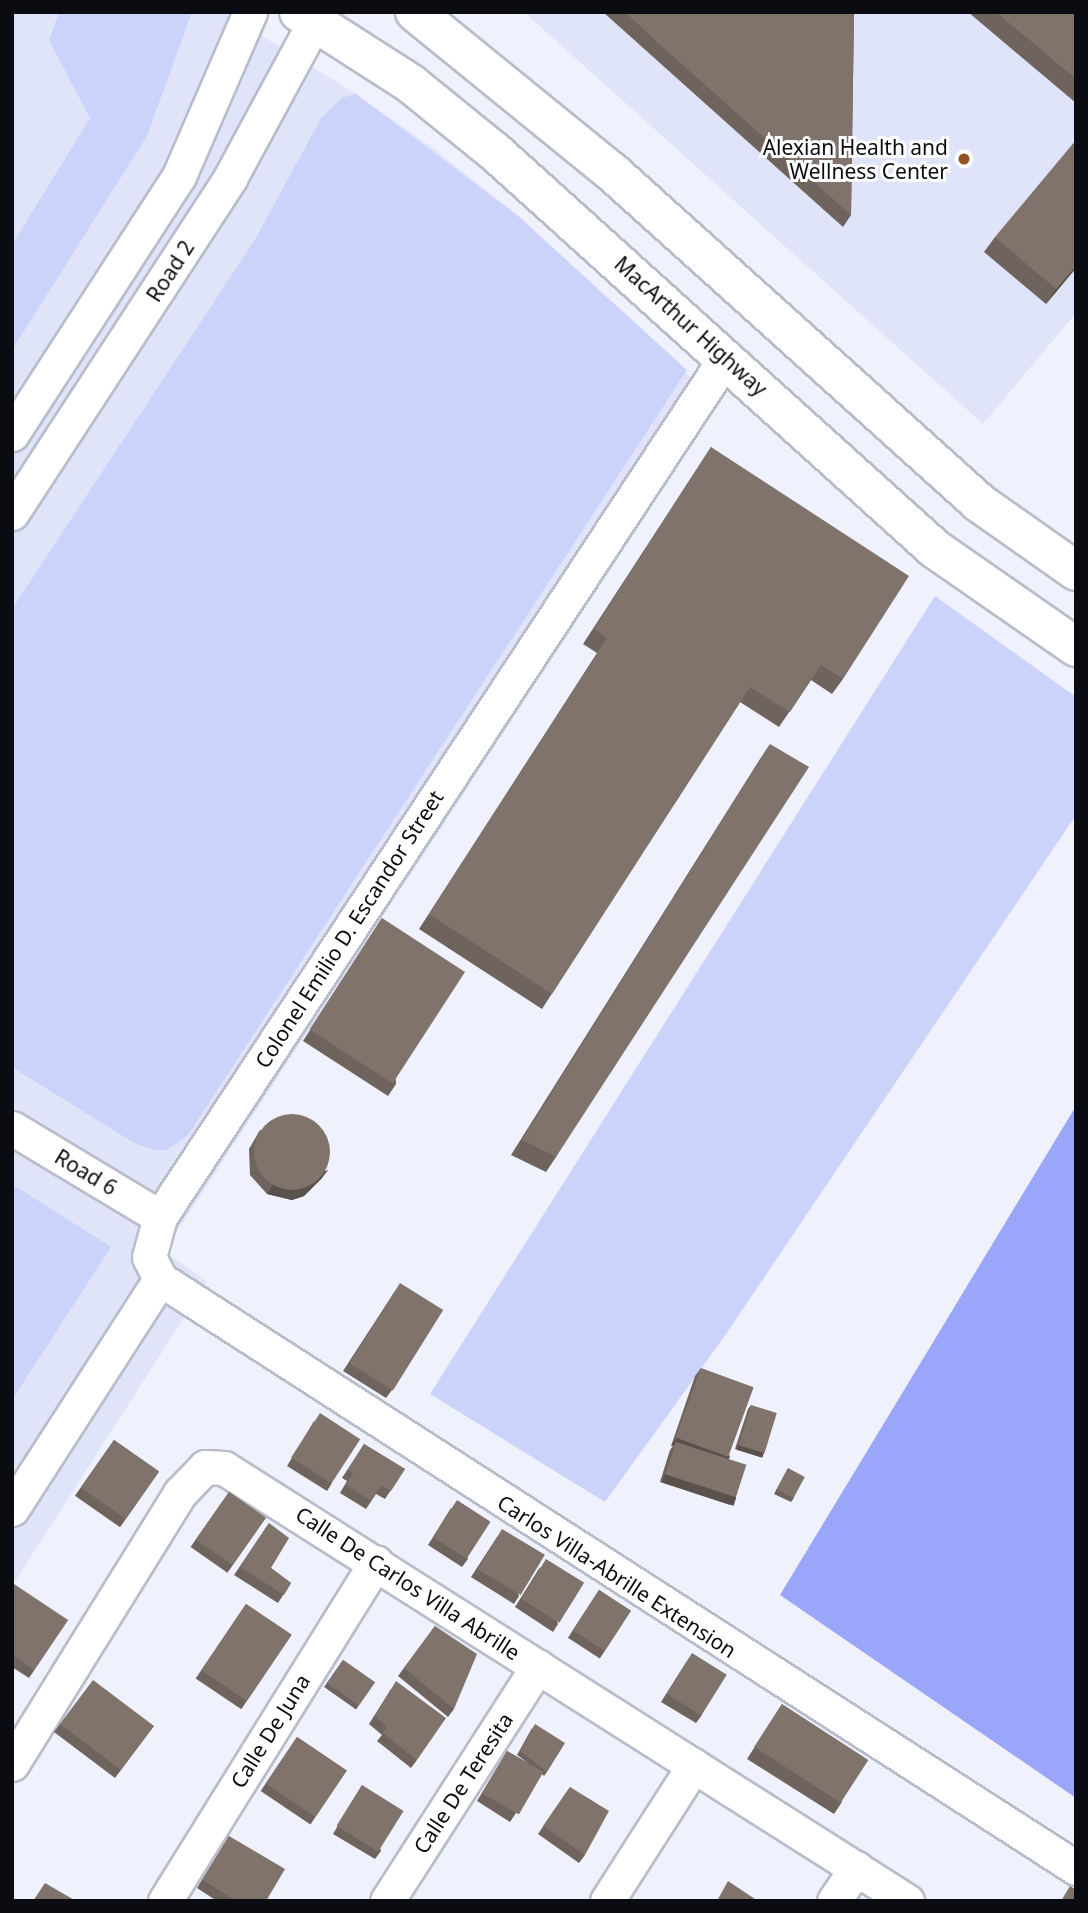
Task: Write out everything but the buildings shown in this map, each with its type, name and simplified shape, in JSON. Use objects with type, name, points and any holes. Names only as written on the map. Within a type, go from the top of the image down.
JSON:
[{"type":"main road","points":[[415,12],[612,172],[978,502],[1076,571]]},
{"type":"main road","name":"MacArthur Highway","points":[[307,17],[411,84],[495,152],[726,357],[936,549],[1076,647]]},
{"type":"street","name":"Road 2","points":[[12,434],[180,176],[250,12]]},
{"type":"street","name":"Road 2","points":[[12,513],[230,178],[307,17]]},
{"type":"street","name":"Colonel Emilio D. Escandor Street","points":[[160,1279],[149,1257],[149,1243],[160,1217],[726,357]]},
{"type":"street","name":"Road 6","points":[[12,1128],[160,1217]]},
{"type":"street","points":[[12,1509],[160,1279]]},
{"type":"street","name":"Carlos Villa-Abrille Extension","points":[[160,1279],[1076,1868]]},
{"type":"street","name":"Calle De Carlos Villa Abrille","points":[[12,1764],[180,1493],[205,1467],[240,1476],[906,1901]]},
{"type":"street","name":"Calle De Juna","points":[[165,1901],[376,1562]]},
{"type":"street","name":"Calle De Teresita","points":[[387,1901],[538,1666]]},
{"type":"street","points":[[607,1901],[694,1765]]},
{"type":"street","points":[[834,1901],[856,1868]]},
{"type":"shaded area","points":[[12,12],[223,12],[356,94],[434,149],[519,216],[719,404],[164,1251],[207,1282],[12,1586]]},
{"type":"shaded area","points":[[59,12],[192,12],[147,136],[12,350],[12,245],[90,118],[49,40]]},
{"type":"shaded area","name":"Alexian Health and Wellness Center","points":[[524,12],[1076,12],[1076,313],[983,424]]},
{"type":"shaded area","points":[[356,94],[518,216],[687,370],[188,1135],[167,1150],[154,1150],[134,1143],[12,1067],[12,609],[254,241],[322,117],[342,98]]},
{"type":"shaded area","points":[[935,596],[1076,697],[1076,815],[726,1334],[605,1502],[430,1394]]},
{"type":"shaded area","points":[[1076,1106],[1076,1798],[780,1595]]},
{"type":"shaded area","points":[[12,1184],[111,1247],[12,1400]]},
{"type":"place","name":"Alexian Health and Wellness Center","points":[[964,159]]}]
